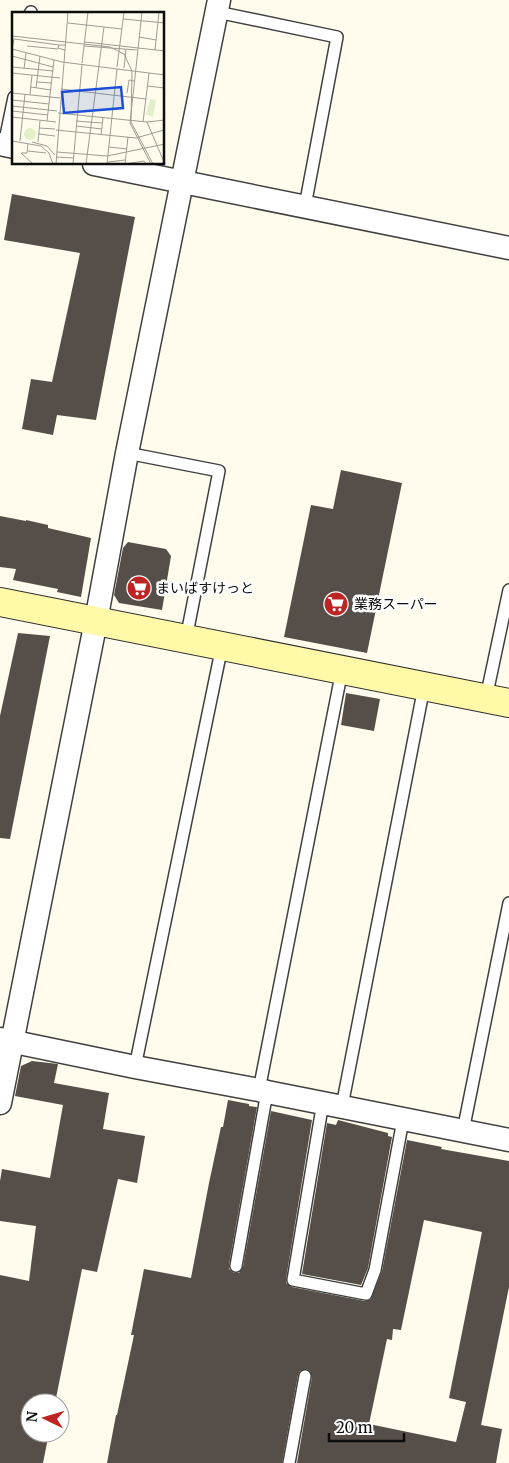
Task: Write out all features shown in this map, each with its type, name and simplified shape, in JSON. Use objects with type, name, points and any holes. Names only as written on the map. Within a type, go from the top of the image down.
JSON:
[{"type":"street","points":[[0,1103],[6,1040],[96,621],[127,453],[218,6]]},
{"type":"street","points":[[99,165],[509,248]]},
{"type":"street","points":[[0,602],[498,700]]},
{"type":"street","points":[[6,1040],[509,1140]]},
{"type":"lane","points":[[218,6],[337,37],[305,206]]},
{"type":"lane","points":[[6,146],[12,110]]},
{"type":"lane","points":[[127,453],[219,471],[186,639]]},
{"type":"lane","points":[[498,700],[509,590]]},
{"type":"lane","points":[[135,1067],[222,646]]},
{"type":"lane","points":[[236,1266],[263,1091],[342,670]]},
{"type":"lane","points":[[403,1120],[375,1270],[366,1294],[293,1280],[424,686]]},
{"type":"lane","points":[[463,1131],[509,903]]},
{"type":"lane","points":[[289,1463],[305,1376]]},
{"type":"building","points":[[12,194],[135,217],[96,420],[57,415],[53,435],[22,429],[31,379],[52,382],[80,253],[4,240]]},
{"type":"building","points":[[341,470],[402,483],[367,653],[284,637],[311,505],[333,509]]},
{"type":"building","points":[[0,516],[48,525],[48,528],[91,538],[81,597],[57,592],[58,589],[13,580],[16,569],[0,567]]},
{"type":"building","points":[[128,542],[166,549],[171,556],[162,610],[119,603],[114,595],[123,548]]},
{"type":"building","points":[[18,633],[50,636],[10,839],[0,838],[0,716]]},
{"type":"building","points":[[346,693],[380,699],[374,731],[341,725]]},
{"type":"building","points":[[32,1061],[58,1064],[54,1083],[109,1093],[103,1129],[145,1136],[137,1183],[118,1179],[97,1272],[82,1269],[57,1393],[20,1393],[20,1443],[47,1443],[43,1463],[0,1463],[0,1275],[29,1281],[36,1226],[0,1221],[0,1181],[2,1169],[50,1178],[63,1105],[15,1096],[21,1066]]},
{"type":"building","points":[[228,1100],[257,1107],[229,1269],[234,1273],[239,1273],[243,1267],[271,1111],[312,1120],[286,1283],[292,1287],[365,1301],[371,1299],[382,1271],[407,1140],[442,1147],[441,1149],[509,1161],[509,1287],[481,1425],[502,1429],[496,1463],[297,1463],[312,1377],[310,1371],[306,1369],[300,1371],[298,1375],[282,1463],[107,1463],[134,1335],[131,1335],[144,1269],[191,1278],[209,1183],[221,1127],[223,1127]],"holes":[[[424,1220],[482,1232],[449,1398],[466,1402],[456,1442],[369,1424],[387,1339],[392,1340],[393,1329],[401,1330]]]},
{"type":"building","points":[[338,1120],[388,1133],[388,1136],[392,1137],[368,1268],[361,1285],[302,1274],[327,1123],[336,1125]]},
{"type":"place","name":"まいばすけっと","points":[[139,588]]},
{"type":"place","name":"業務スーパー","points":[[336,604]]}]
